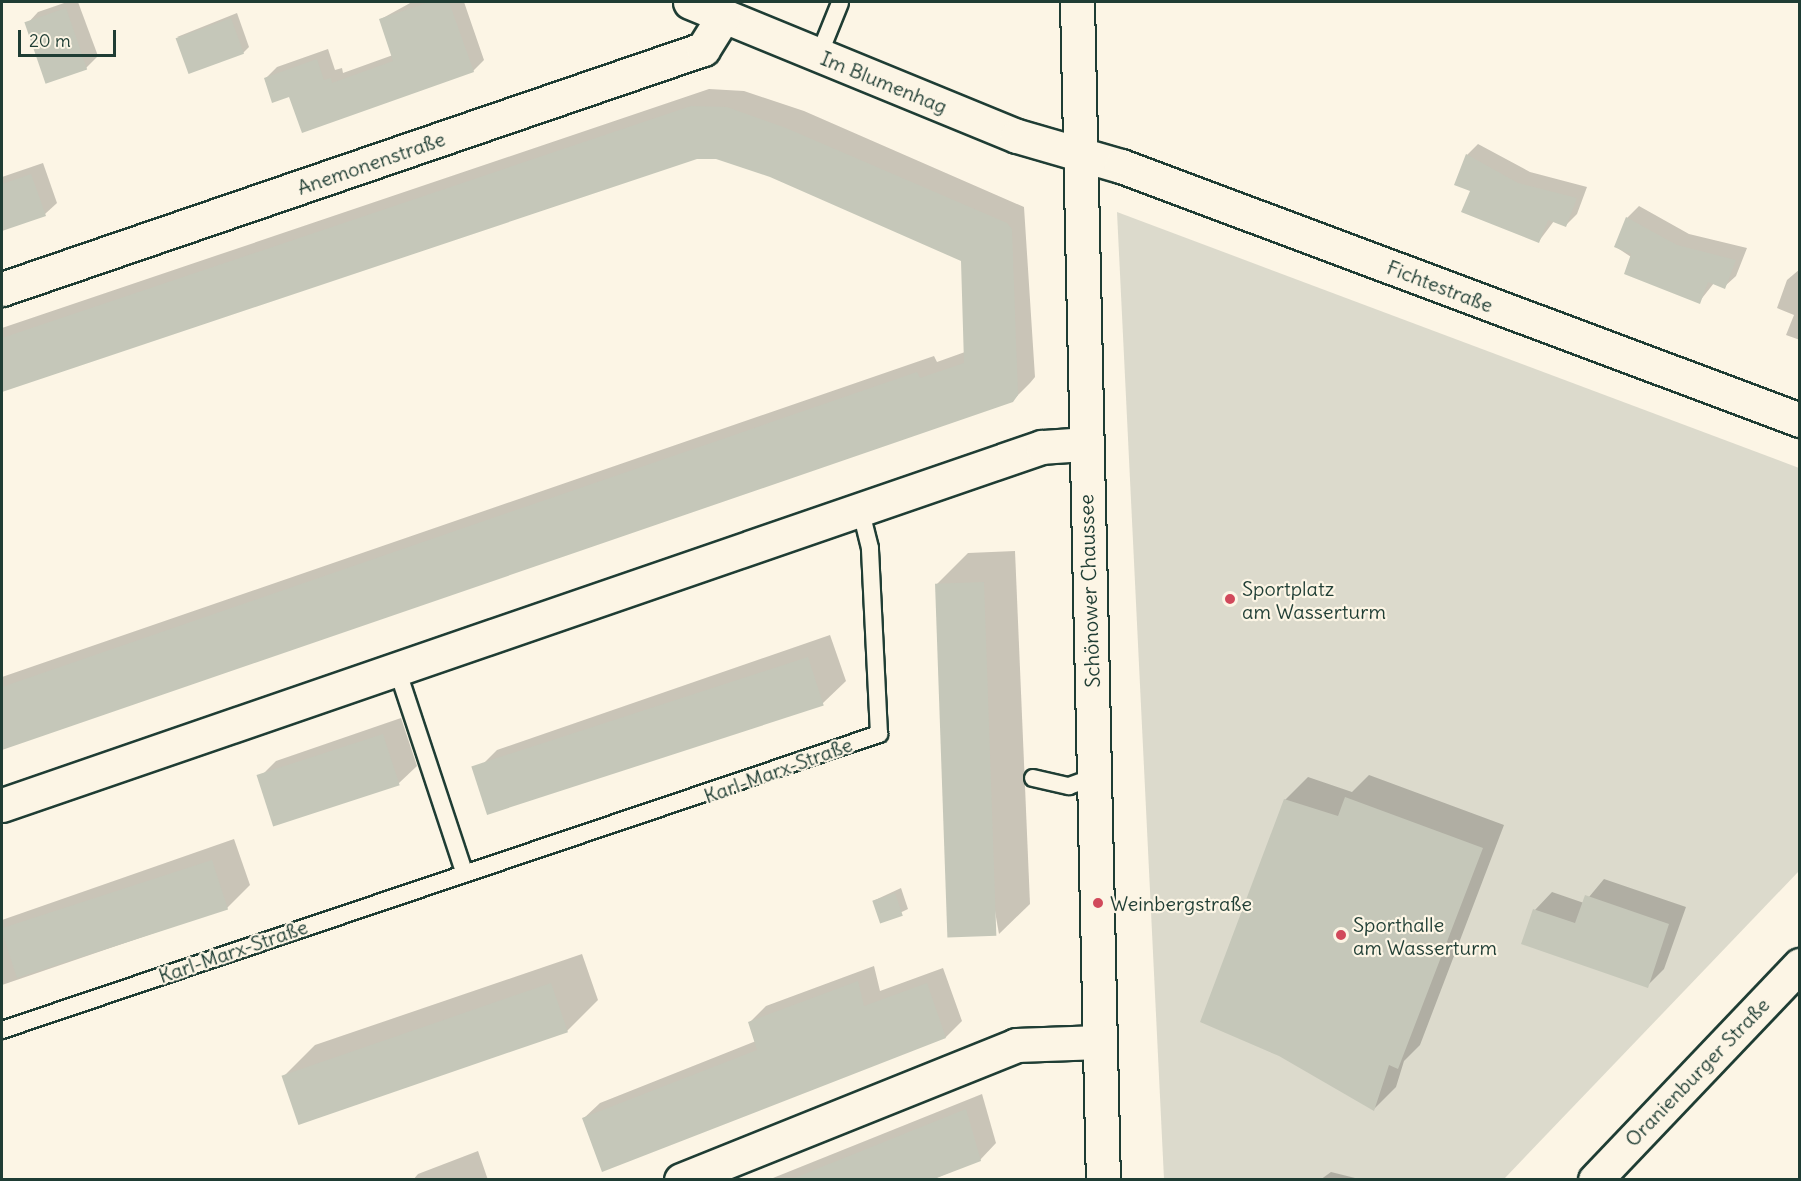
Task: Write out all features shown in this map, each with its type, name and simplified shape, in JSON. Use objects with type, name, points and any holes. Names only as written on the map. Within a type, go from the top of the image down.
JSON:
[{"type":"street","name":"Im Blumenhag","points":[[690,2],[819,55],[1079,155]]},
{"type":"street","name":"Schönower Chaussee","points":[[1077,2],[1103,1179]]},
{"type":"street","name":"Anemonenstraße","points":[[2,289],[703,49],[724,16]]},
{"type":"street","name":"Fichtestraße","points":[[1079,155],[1121,166],[1800,420]]},
{"type":"street","points":[[2,805],[861,513],[1042,447],[1085,444]]},
{"type":"street","name":"Oranienburger Straße","points":[[1595,1179],[1800,965]]},
{"type":"street","points":[[681,1179],[1016,1045],[1101,1042]]},
{"type":"lane","points":[[819,55],[840,3]]},
{"type":"lane","name":"Karl-Marx-Straße","points":[[2,1030],[464,870],[548,850],[879,734],[870,548],[861,513]]},
{"type":"lane","points":[[398,672],[418,741],[464,870]]},
{"type":"lane","points":[[1033,778],[1069,786],[1094,777]]},
{"type":"shaded area","points":[[1117,212],[1799,468],[1799,871],[1504,1179],[1164,1179]]},
{"type":"building","points":[[430,2],[449,2],[474,72],[302,133],[289,97],[272,103],[264,78],[317,59],[324,80],[331,78],[332,83],[393,61],[379,19]]},
{"type":"building","points":[[66,8],[87,69],[46,84],[24,22]]},
{"type":"building","points":[[231,18],[244,54],[189,74],[176,38]]},
{"type":"building","points":[[691,106],[727,107],[786,128],[1007,223],[1012,229],[1018,395],[1013,402],[2,750],[2,687],[917,372],[920,378],[964,363],[961,261],[770,177],[716,159],[697,159],[2,392],[2,338]]},
{"type":"building","points":[[1466,154],[1518,183],[1577,198],[1566,227],[1548,220],[1539,243],[1461,212],[1470,191],[1454,185]]},
{"type":"building","points":[[31,174],[46,216],[2,231],[2,184]]},
{"type":"building","points":[[1626,217],[1677,245],[1736,260],[1725,289],[1708,282],[1700,304],[1624,274],[1631,254],[1614,247]]},
{"type":"building","points":[[984,582],[996,936],[947,937],[935,584]]},
{"type":"building","points":[[808,657],[824,706],[487,815],[471,766]]},
{"type":"building","points":[[383,734],[400,785],[273,826],[257,775]]},
{"type":"building","name":"Sporthalle am Wasserturm","points":[[1345,797],[1483,848],[1398,1069],[1389,1065],[1374,1111],[1279,1056],[1200,1022],[1284,799],[1338,816]]},
{"type":"building","points":[[212,860],[228,909],[17,978],[2,928]]},
{"type":"building","points":[[895,893],[903,916],[880,924],[872,901]]},
{"type":"building","points":[[1585,895],[1669,924],[1648,988],[1521,944],[1533,909],[1575,923]]},
{"type":"building","points":[[858,981],[864,1006],[927,983],[946,1038],[602,1172],[582,1118],[757,1050],[748,1022]]},
{"type":"building","points":[[551,983],[568,1032],[298,1125],[282,1076]]},
{"type":"building","points":[[966,1109],[981,1161],[934,1179],[792,1179]]},
{"type":"place","name":"Sportplatz am Wasserturm","points":[[1230,599]]},
{"type":"place","name":"Weinbergstraße","points":[[1098,903]]},
{"type":"place","name":"Sporthalle am Wasserturm","points":[[1341,935]]}]
